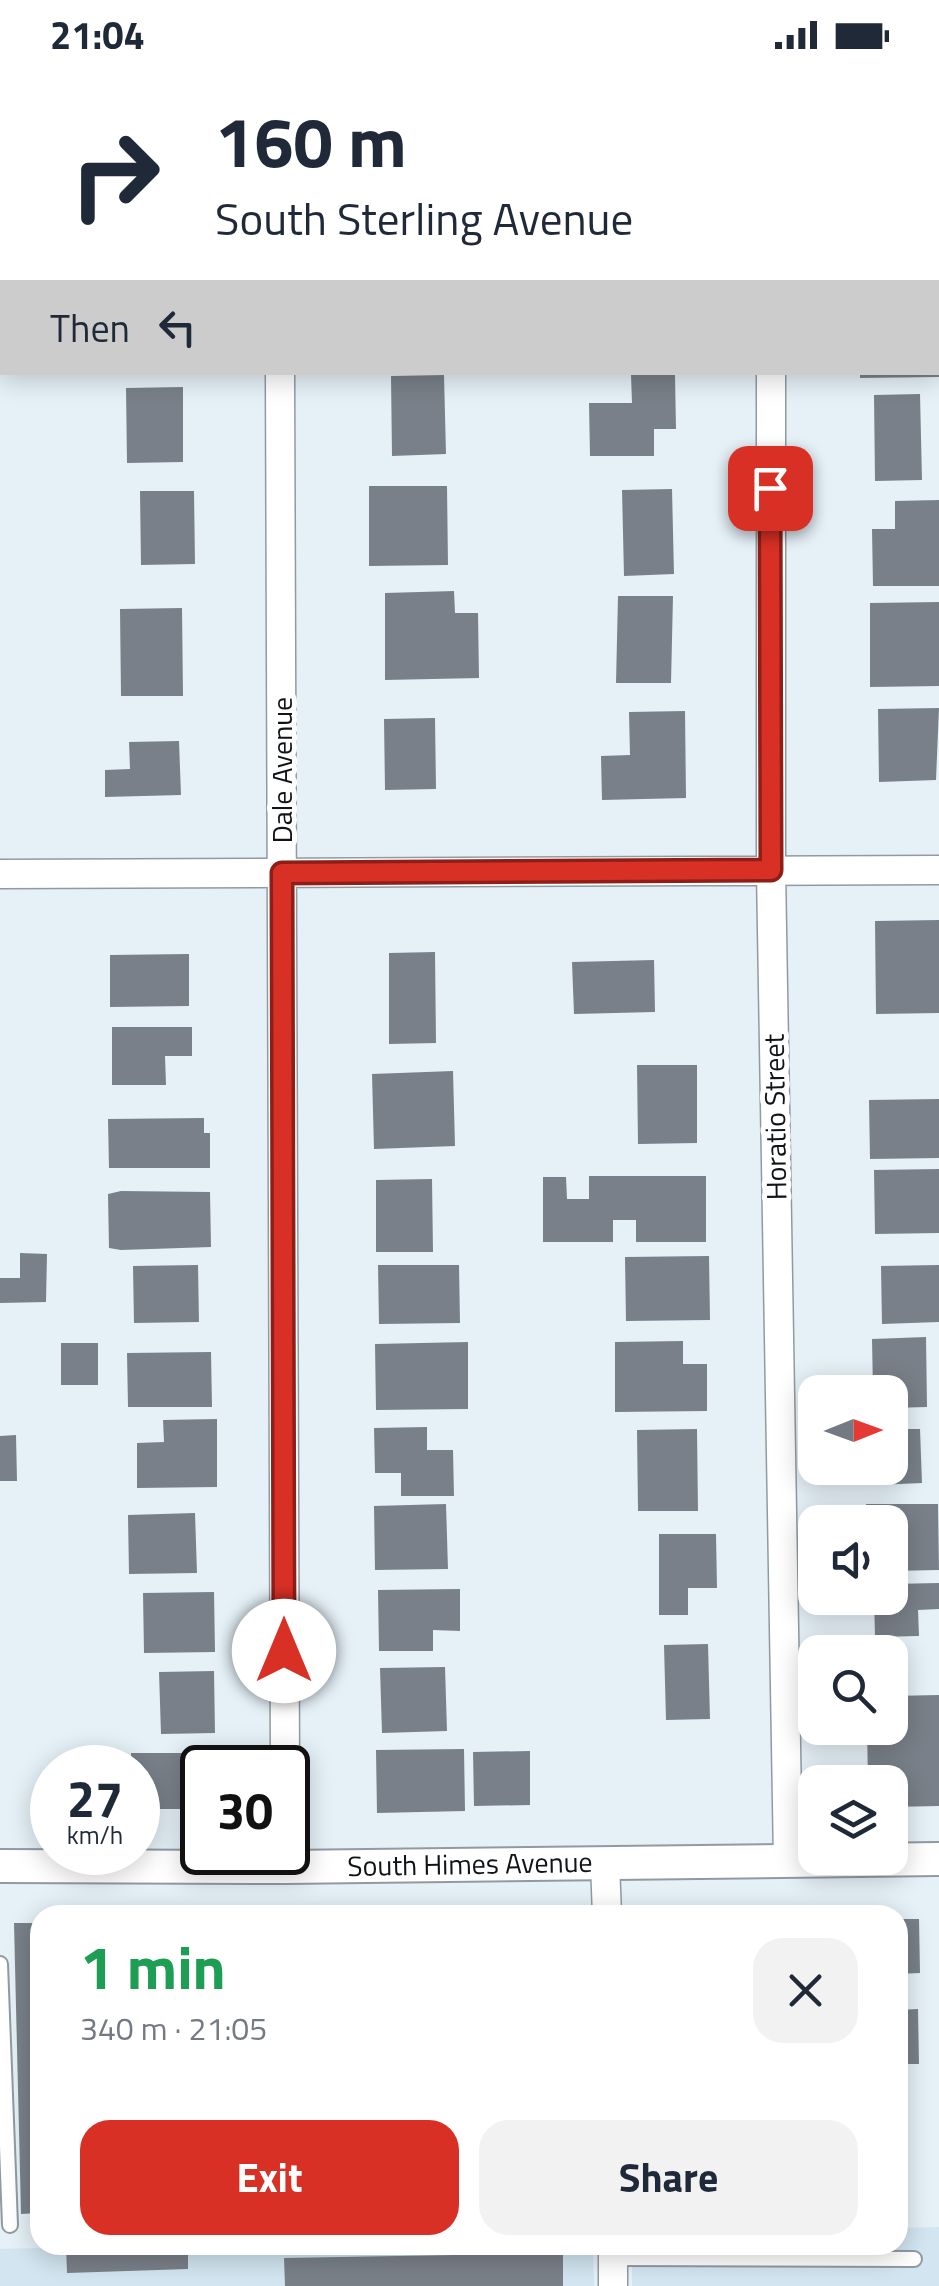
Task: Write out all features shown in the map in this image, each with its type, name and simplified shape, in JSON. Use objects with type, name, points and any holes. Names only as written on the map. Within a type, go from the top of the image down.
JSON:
[{"type":"street","name":"Dale Avenue","points":[[280,375],[284,1745]]},
{"type":"street","name":"Horatio Street","points":[[770,375],[771,870],[788,1862]]},
{"type":"street","points":[[0,874],[939,870]]},
{"type":"street","name":"South Himes Avenue","points":[[310,1860],[606,1863],[939,1859]]},
{"type":"street","name":"South Himes Avenue","points":[[0,1866],[180,1862]]},
{"type":"street","points":[[606,1863],[608,1905]]},
{"type":"lane","points":[[0,1964],[10,2225]]},
{"type":"lane","points":[[613,2263],[914,2258]]},
{"type":"shaded area","points":[[939,2227],[939,2286],[632,2286],[632,2255],[908,2255],[908,2228]]},
{"type":"shaded area","points":[[30,2248],[30,2255],[593,2255],[594,2286],[0,2286],[0,2249]]},
{"type":"building","points":[[444,375],[446,454],[392,456],[391,376]]},
{"type":"building","points":[[631,375],[675,375],[676,429],[654,429],[654,456],[590,456],[589,403],[632,403]]},
{"type":"building","points":[[860,375],[939,375],[939,377]]},
{"type":"building","points":[[183,387],[183,462],[127,463],[126,388]]},
{"type":"building","points":[[920,394],[922,480],[875,481],[874,395]]},
{"type":"building","points":[[369,486],[447,486],[448,565],[369,566]]},
{"type":"building","points":[[672,489],[674,574],[624,576],[622,490]]},
{"type":"building","points":[[140,491],[194,491],[195,564],[141,565]]},
{"type":"building","points":[[939,500],[939,586],[873,586],[872,529],[895,529],[895,501]]},
{"type":"building","points":[[454,591],[455,613],[478,613],[479,678],[385,680],[385,593]]},
{"type":"building","points":[[618,596],[673,596],[671,683],[616,683]]},
{"type":"building","points":[[939,602],[939,686],[870,687],[870,603]]},
{"type":"building","points":[[182,608],[183,696],[121,696],[120,609]]},
{"type":"building","points":[[939,708],[936,780],[879,782],[878,709]]},
{"type":"building","points":[[685,711],[686,798],[602,800],[601,756],[630,755],[629,712]]},
{"type":"building","points":[[435,718],[436,789],[385,790],[384,719]]},
{"type":"building","points":[[179,741],[181,795],[105,797],[105,770],[130,769],[129,742]]},
{"type":"building","points":[[939,920],[939,1013],[876,1014],[875,921]]},
{"type":"building","points":[[435,952],[436,1043],[389,1044],[389,953]]},
{"type":"building","points":[[189,954],[189,1006],[110,1007],[110,955]]},
{"type":"building","points":[[654,960],[655,1012],[574,1014],[572,962]]},
{"type":"building","points":[[112,1027],[192,1027],[192,1056],[165,1056],[166,1085],[112,1085]]},
{"type":"building","points":[[637,1065],[697,1065],[697,1143],[638,1144]]},
{"type":"building","points":[[453,1071],[455,1146],[374,1149],[372,1074]]},
{"type":"building","points":[[939,1099],[939,1158],[870,1159],[869,1100]]},
{"type":"building","points":[[204,1118],[204,1133],[210,1133],[210,1168],[109,1168],[108,1119]]},
{"type":"building","points":[[939,1169],[939,1233],[875,1234],[874,1170]]},
{"type":"building","points":[[589,1176],[706,1176],[706,1242],[636,1242],[636,1220],[613,1220],[613,1242],[543,1242],[543,1177],[566,1177],[567,1199],[589,1199]]},
{"type":"building","points":[[432,1179],[433,1252],[376,1252],[376,1180]]},
{"type":"building","points":[[210,1192],[211,1247],[109,1248],[108,1194]]},
{"type":"building","points":[[20,1253],[47,1254],[46,1302],[0,1303],[0,1278],[20,1278]]},
{"type":"building","points":[[709,1256],[710,1320],[626,1321],[625,1257]]},
{"type":"building","points":[[198,1265],[199,1322],[134,1323],[133,1266]]},
{"type":"building","points":[[378,1265],[459,1265],[460,1323],[379,1324]]},
{"type":"building","points":[[939,1265],[939,1322],[882,1324],[881,1266]]},
{"type":"building","points":[[926,1337],[927,1407],[908,1408],[908,1375],[873,1375],[872,1339]]},
{"type":"building","points":[[683,1341],[683,1364],[707,1364],[707,1411],[615,1412],[615,1342]]},
{"type":"building","points":[[468,1342],[468,1409],[376,1410],[375,1344]]},
{"type":"building","points":[[61,1343],[98,1343],[98,1385],[61,1385]]},
{"type":"building","points":[[211,1352],[212,1407],[128,1407],[127,1353]]},
{"type":"building","points":[[217,1419],[217,1487],[137,1488],[137,1443],[164,1442],[163,1420]]},
{"type":"building","points":[[427,1427],[427,1450],[453,1450],[454,1496],[401,1496],[401,1473],[375,1473],[374,1428]]},
{"type":"building","points":[[697,1429],[698,1511],[638,1511],[637,1430]]},
{"type":"building","points":[[908,1429],[920,1429],[922,1483],[908,1484]]},
{"type":"building","points":[[16,1435],[17,1481],[0,1481],[0,1436]]},
{"type":"building","points":[[446,1504],[448,1569],[375,1570],[374,1506]]},
{"type":"building","points":[[938,1504],[939,1570],[908,1571],[908,1505],[866,1505]]},
{"type":"building","points":[[195,1513],[197,1573],[129,1574],[128,1515]]},
{"type":"building","points":[[659,1534],[716,1534],[717,1588],[688,1588],[688,1615],[659,1615]]},
{"type":"building","points":[[939,1583],[939,1609],[918,1610],[919,1636],[875,1635],[874,1615],[908,1615],[908,1584]]},
{"type":"building","points":[[460,1589],[460,1631],[433,1630],[433,1651],[379,1651],[378,1590]]},
{"type":"building","points":[[214,1592],[215,1652],[144,1653],[143,1593]]},
{"type":"building","points":[[708,1644],[710,1719],[666,1720],[664,1645]]},
{"type":"building","points":[[445,1667],[447,1731],[382,1733],[380,1668]]},
{"type":"building","points":[[214,1671],[215,1733],[161,1734],[159,1672]]},
{"type":"building","points":[[939,1695],[939,1806],[908,1807],[908,1765],[868,1765],[867,1745],[908,1745],[908,1696]]},
{"type":"building","points":[[464,1749],[465,1811],[377,1813],[376,1750]]},
{"type":"building","points":[[530,1751],[530,1805],[474,1806],[473,1752]]},
{"type":"building","points":[[160,1753],[180,1753],[180,1809],[160,1809]]},
{"type":"building","points":[[908,1919],[919,1919],[920,1973],[908,1974]]},
{"type":"building","points":[[14,1923],[30,1923],[30,2214],[21,2214]]},
{"type":"building","points":[[918,2009],[919,2064],[908,2064],[908,2010]]},
{"type":"building","points":[[66,2255],[188,2255],[188,2269],[67,2273]]},
{"type":"building","points":[[563,2255],[563,2286],[285,2286],[284,2258]]},
{"type":"route","points":[[284,1651],[282,873],[771,870],[770,488]]}]
